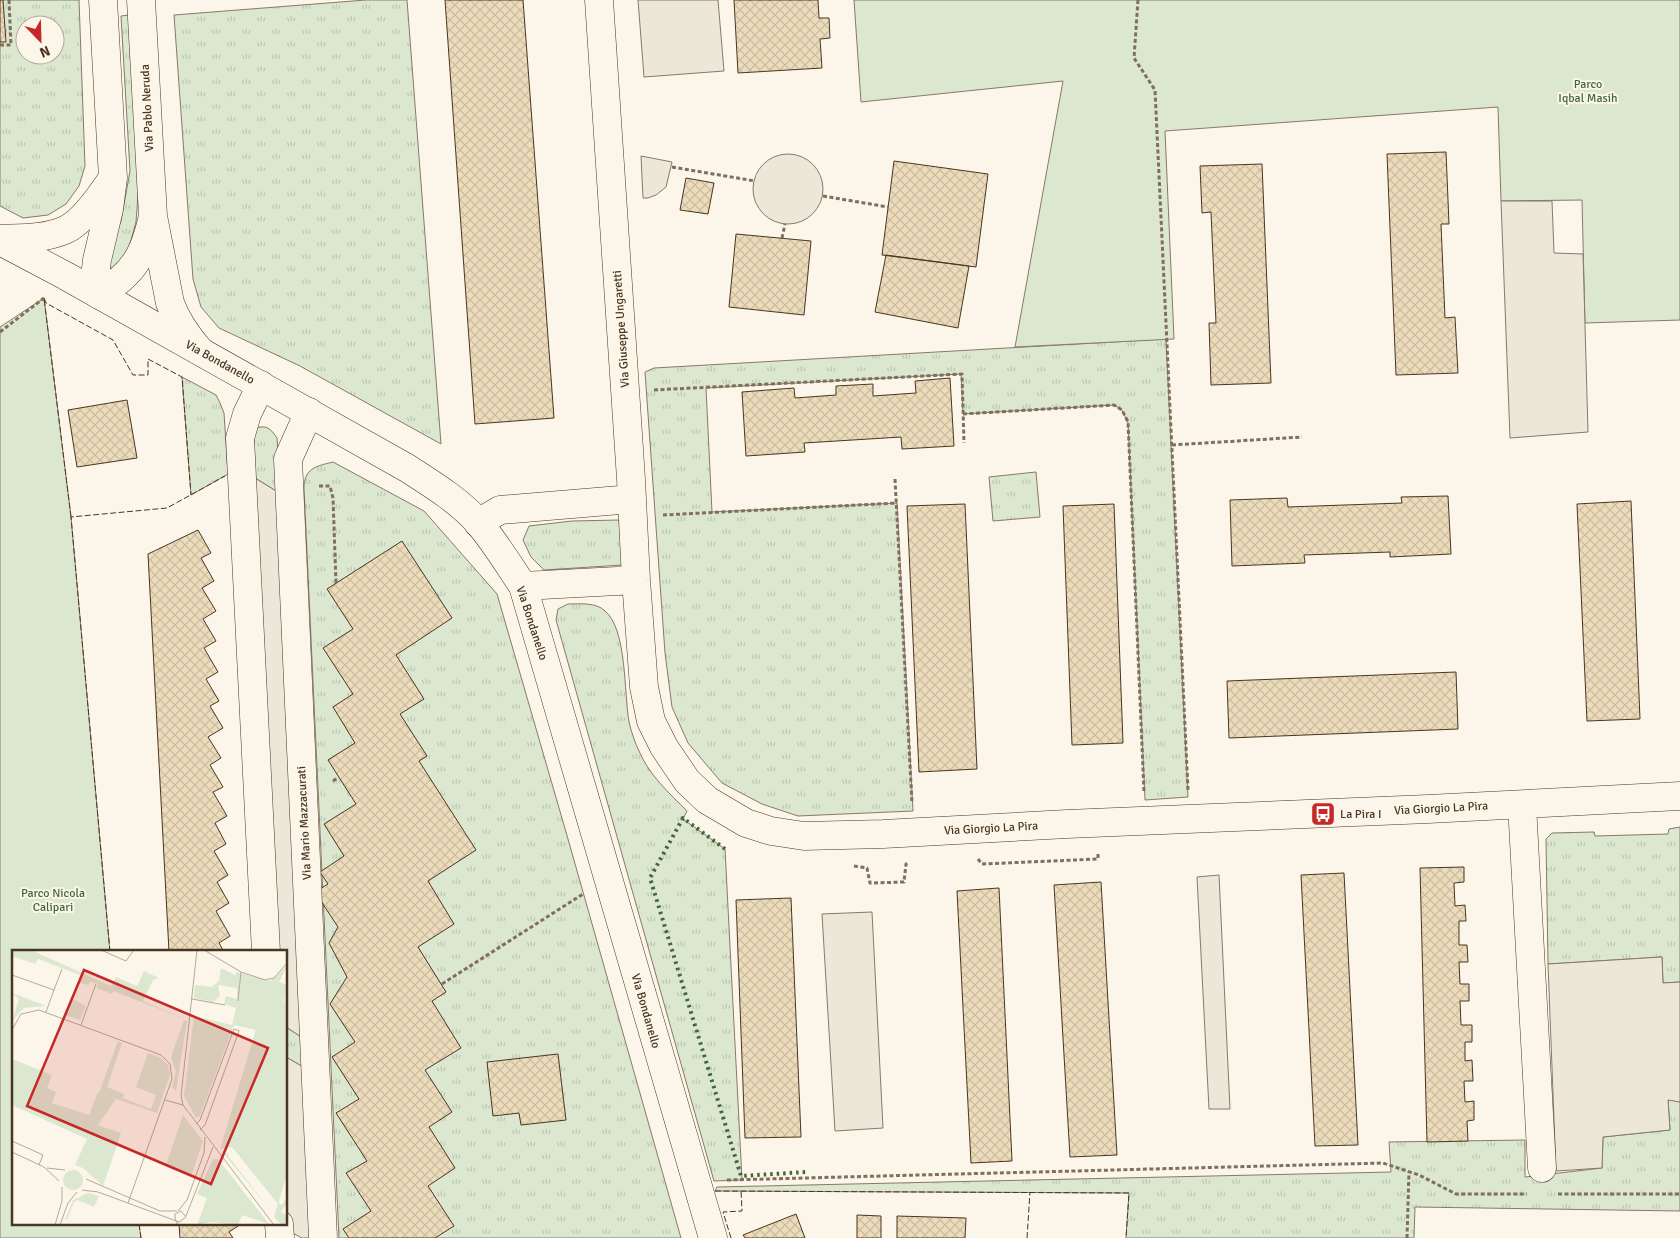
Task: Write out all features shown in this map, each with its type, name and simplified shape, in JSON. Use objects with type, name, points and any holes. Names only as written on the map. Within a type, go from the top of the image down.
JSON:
[{"type":"street","points":[[99,294],[96,269],[97,260],[110,208],[113,178],[103,0]]},
{"type":"street","name":"Via Pablo Neruda","points":[[141,0],[153,216],[170,303],[183,330],[200,351]]},
{"type":"street","name":"Via Giuseppe Ungaretti","points":[[599,0],[632,500]]},
{"type":"street","points":[[0,240],[38,238],[66,230],[89,210],[113,178]]},
{"type":"street","name":"Via Pablo Neruda","points":[[99,294],[117,283],[132,268],[142,252],[153,216]]},
{"type":"street","name":"Via Bondanello","points":[[0,240],[407,468],[443,492],[478,523],[499,550],[523,586],[713,1238]]},
{"type":"street","points":[[260,385],[247,414],[240,438],[266,950]]},
{"type":"street","name":"Via Mario Mazzacurati","points":[[309,412],[288,459],[323,1238]]},
{"type":"street","points":[[478,523],[500,510],[632,500]]},
{"type":"street","name":"Via Giorgio La Pira","points":[[632,500],[644,687],[651,721],[664,747],[687,781],[707,800],[746,823],[772,832],[804,836],[883,834],[1680,796]]},
{"type":"street","points":[[523,586],[636,580]]},
{"type":"street","points":[[1522,805],[1542,1168]]},
{"type":"path","points":[[0,45],[11,45],[8,0]]},
{"type":"path","points":[[1138,0],[1134,58],[1154,90],[1190,819]]},
{"type":"path","points":[[672,167],[754,181]]},
{"type":"path","points":[[823,196],[888,207]]},
{"type":"path","points":[[782,238],[785,224]]},
{"type":"path","points":[[0,332],[44,298]]},
{"type":"path","points":[[646,390],[962,374],[964,443]]},
{"type":"path","points":[[963,414],[1114,405],[1122,410],[1128,422],[1145,800]]},
{"type":"path","points":[[1172,445],[1302,437]]},
{"type":"path","points":[[895,479],[898,504],[913,811]]},
{"type":"path","points":[[313,490],[319,486],[330,486],[333,498],[336,583]]},
{"type":"path","points":[[655,515],[898,504]]},
{"type":"path","points":[[975,856],[982,864],[1046,862],[1098,859],[1098,850]]},
{"type":"path","points":[[852,866],[867,868],[870,883],[904,882],[906,864],[912,861]]},
{"type":"path","points":[[442,984],[590,890]]},
{"type":"path","points":[[724,1180],[1384,1163],[1409,1172],[1456,1194],[1534,1194]]},
{"type":"path","points":[[1407,1238],[1409,1172]]},
{"type":"path","points":[[1554,1194],[1680,1194]]},
{"type":"green space","points":[[0,0],[79,0],[85,166],[79,186],[66,204],[48,215],[23,218],[0,206]]},
{"type":"green space","points":[[366,0],[407,0],[441,444],[300,366],[219,328],[201,307],[193,279],[174,15]]},
{"type":"green space","name":"Parco Iqbal Masih","points":[[854,0],[1680,0],[1680,320],[1585,323],[1582,200],[1501,201],[1498,107],[1165,131],[1174,339],[1015,347],[1063,81],[861,102]]},
{"type":"green space","points":[[129,15],[140,169],[136,222],[123,269],[112,272],[104,267],[121,221],[130,171],[121,16]]},
{"type":"green space","name":"Parco Nicola Calipari","points":[[44,298],[71,517],[110,950],[12,950],[12,1226],[139,1226],[141,1238],[0,1238],[0,327]]},
{"type":"green space","points":[[1166,339],[1188,797],[1145,800],[1128,423],[1122,410],[1114,405],[963,414],[961,374],[706,388],[712,512],[897,503],[913,811],[798,816],[762,804],[722,783],[688,743],[672,707],[665,653],[645,372],[654,368]]},
{"type":"green space","points":[[182,377],[216,395],[224,413],[228,474],[191,495]]},
{"type":"green space","points":[[260,427],[268,428],[277,438],[281,494],[255,478],[254,429]]},
{"type":"green space","points":[[333,462],[424,511],[497,594],[681,1238],[339,1238],[304,488],[306,476],[312,469]]},
{"type":"green space","points":[[1036,472],[1040,517],[993,521],[989,477]]},
{"type":"green space","points":[[619,520],[623,565],[544,570],[531,557],[523,540],[529,526],[572,521]]},
{"type":"green space","points":[[568,604],[597,606],[605,611],[612,620],[621,647],[629,722],[643,760],[660,783],[687,811],[683,819],[725,849],[742,1180],[714,1181],[556,620],[558,609]]},
{"type":"green space","points":[[1680,827],[1680,982],[1663,983],[1662,957],[1548,964],[1546,839],[1552,833],[1594,832],[1595,836],[1668,834],[1669,829]]},
{"type":"green space","points":[[288,1028],[303,1038],[305,1068],[288,1058]]},
{"type":"green space","points":[[1668,1099],[1680,1102],[1680,1211],[1415,1207],[1414,1238],[1126,1238],[1129,1193],[715,1191],[717,1187],[1391,1172],[1389,1142],[1525,1140],[1525,1177],[1602,1168],[1603,1137],[1670,1130]]},
{"type":"shaded area","points":[[638,0],[718,0],[724,71],[644,77]]},
{"type":"shaded area","points":[[788,154],[801,157],[813,164],[820,176],[823,189],[820,202],[813,214],[801,221],[788,224],[775,221],[763,214],[756,202],[753,189],[756,176],[763,164],[775,157]]},
{"type":"shaded area","points":[[641,156],[672,162],[666,187],[656,195],[648,198],[643,198]]},
{"type":"shaded area","points":[[1501,201],[1552,201],[1554,253],[1583,254],[1588,432],[1510,438]]},
{"type":"shaded area","points":[[255,478],[281,494],[303,1038],[288,1028],[288,950],[275,950]]},
{"type":"shaded area","points":[[1219,875],[1230,1109],[1209,1109],[1197,877]]},
{"type":"shaded area","points":[[872,912],[883,1128],[835,1131],[822,914]]},
{"type":"shaded area","points":[[1662,957],[1663,983],[1680,982],[1680,1102],[1668,1100],[1670,1130],[1603,1137],[1602,1168],[1556,1171],[1548,964]]},
{"type":"shaded area","points":[[288,1058],[305,1068],[314,1238],[302,1238],[287,1230]]},
{"type":"building","points":[[0,0],[3,0],[6,42],[0,42]]},
{"type":"building","points":[[445,0],[523,0],[554,418],[475,424]]},
{"type":"building","points":[[734,0],[818,0],[819,18],[829,18],[830,38],[820,39],[822,68],[738,73]]},
{"type":"building","points":[[1446,152],[1449,224],[1441,224],[1445,318],[1455,317],[1458,373],[1396,375],[1387,154]]},
{"type":"building","points":[[894,161],[988,174],[976,267],[882,255]]},
{"type":"building","points":[[1262,164],[1271,383],[1211,385],[1209,323],[1216,323],[1211,212],[1202,213],[1200,166]]},
{"type":"building","points":[[686,178],[714,183],[708,214],[680,210]]},
{"type":"building","points":[[736,234],[811,241],[804,315],[729,307]]},
{"type":"building","points":[[886,255],[969,266],[958,328],[875,312]]},
{"type":"building","points":[[950,378],[954,446],[902,449],[901,437],[804,443],[805,452],[746,456],[742,392],[794,388],[795,398],[836,395],[836,386],[873,384],[873,396],[916,393],[915,381]]},
{"type":"building","points":[[127,400],[137,458],[77,467],[68,410]]},
{"type":"building","points":[[1448,496],[1451,554],[1390,557],[1390,552],[1304,555],[1305,563],[1232,566],[1230,500],[1287,498],[1288,507],[1402,503],[1401,497]]},
{"type":"building","points":[[1631,501],[1640,719],[1587,721],[1577,504]]},
{"type":"building","points":[[965,504],[977,769],[919,772],[907,506]]},
{"type":"building","points":[[1114,504],[1123,743],[1072,745],[1063,506]]},
{"type":"building","points":[[198,530],[211,553],[201,558],[214,581],[202,588],[216,611],[203,619],[216,641],[204,648],[218,672],[206,679],[219,701],[210,706],[223,728],[208,737],[221,758],[210,765],[223,787],[213,792],[227,816],[215,823],[226,844],[214,851],[228,875],[217,882],[229,903],[216,911],[230,936],[219,943],[223,950],[169,950],[148,554]]},
{"type":"building","points":[[402,541],[452,618],[396,655],[424,699],[400,714],[427,756],[419,761],[476,850],[428,881],[454,924],[418,947],[446,992],[432,1001],[461,1048],[425,1070],[452,1112],[429,1127],[455,1168],[428,1186],[454,1226],[435,1238],[349,1238],[343,1229],[371,1211],[346,1173],[367,1161],[336,1113],[359,1099],[332,1057],[355,1042],[330,1004],[347,977],[329,943],[338,927],[315,892],[328,884],[320,872],[344,856],[324,824],[356,804],[328,760],[355,743],[333,707],[353,694],[323,648],[353,629],[327,589]]},
{"type":"building","points":[[1456,672],[1458,729],[1229,738],[1227,681]]},
{"type":"building","points":[[1464,867],[1464,882],[1454,883],[1455,906],[1465,905],[1466,921],[1459,921],[1459,945],[1467,945],[1468,962],[1459,962],[1460,984],[1469,984],[1469,1001],[1460,1001],[1461,1025],[1472,1025],[1472,1042],[1465,1042],[1465,1061],[1472,1060],[1473,1081],[1464,1081],[1465,1102],[1474,1101],[1474,1120],[1467,1121],[1468,1141],[1427,1142],[1420,868]]},
{"type":"building","points":[[1344,873],[1358,1145],[1315,1146],[1301,875]]},
{"type":"building","points":[[1101,882],[1117,1155],[1070,1157],[1054,885]]},
{"type":"building","points":[[999,888],[1012,1161],[971,1163],[957,891]]},
{"type":"building","points":[[791,898],[801,1137],[745,1138],[736,900]]},
{"type":"building","points":[[558,1054],[566,1120],[521,1125],[519,1113],[493,1116],[487,1062]]},
{"type":"building","points":[[796,1214],[805,1238],[745,1238],[743,1235]]},
{"type":"building","points":[[857,1215],[881,1216],[881,1238],[857,1238]]},
{"type":"building","points":[[897,1216],[966,1218],[965,1238],[897,1238]]},
{"type":"building","points":[[179,1226],[238,1226],[229,1232],[233,1238],[180,1238]]},
{"type":"hedge","points":[[725,849],[683,818],[650,878],[741,1176],[806,1172]]},
{"type":"fence","points":[[71,517],[44,298],[46,303],[113,340],[133,375],[148,375],[148,359],[182,377],[191,495]]},
{"type":"fence","points":[[110,950],[71,517],[167,508],[225,476]]},
{"type":"fence","points":[[731,1238],[723,1212],[742,1211],[741,1190]]},
{"type":"fence","points":[[715,1191],[1129,1193],[1126,1238]]},
{"type":"fence","points":[[1027,1238],[1030,1192]]},
{"type":"fence","points":[[139,1226],[141,1238]]},
{"type":"place","name":"La Pira I","points":[[1323,814]]}]
